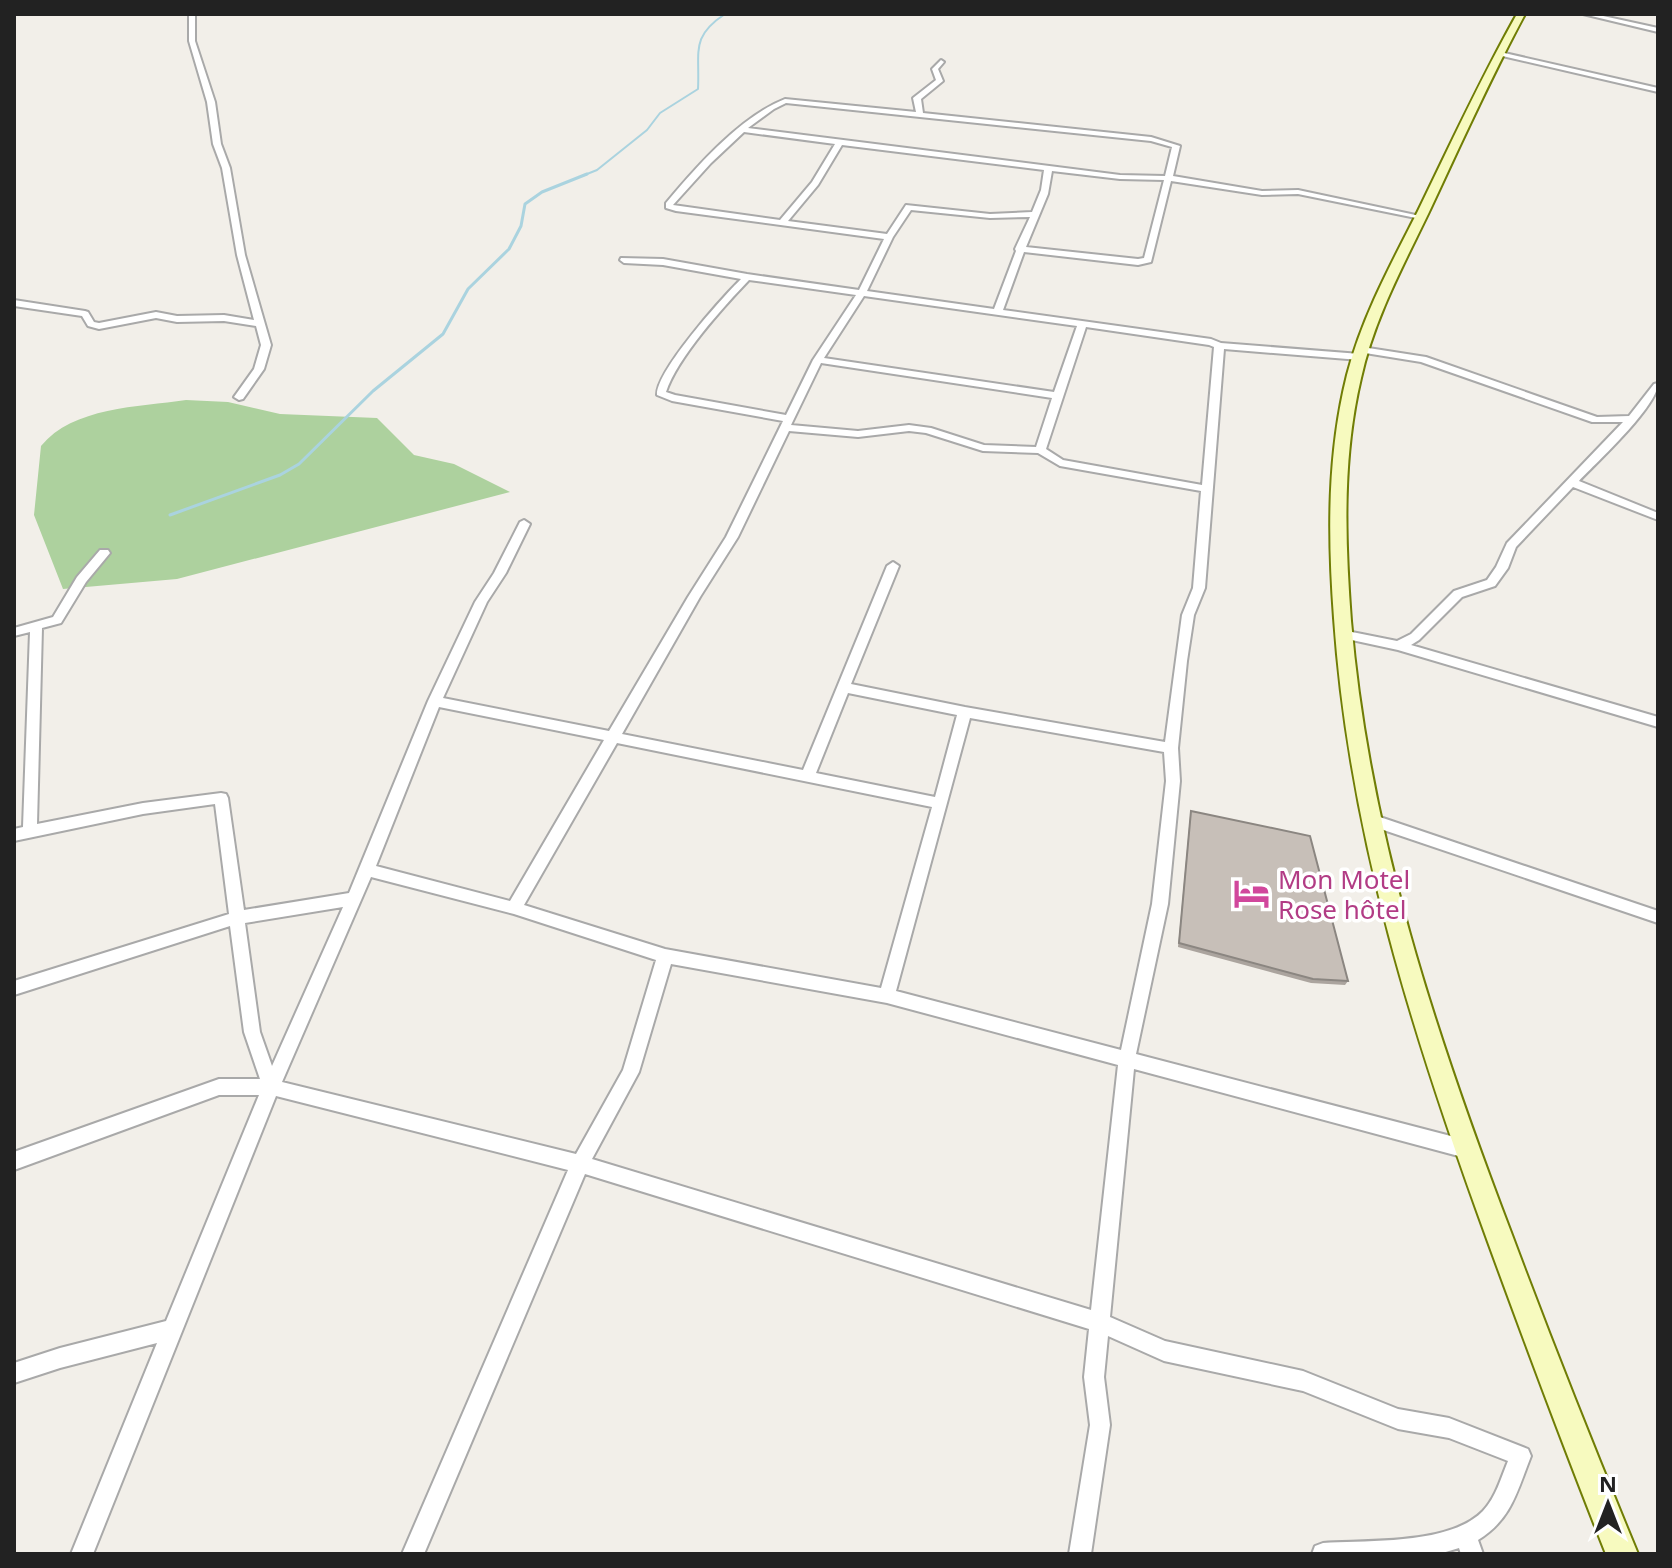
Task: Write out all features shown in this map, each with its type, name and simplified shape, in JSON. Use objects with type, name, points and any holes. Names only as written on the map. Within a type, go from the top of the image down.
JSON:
[{"type":"main road","points":[[1521,14],[1378,301],[1361,354],[1348,406],[1338,488],[1342,634],[1353,723],[1371,820],[1403,955],[1466,1149],[1577,1444],[1622,1554]]},
{"type":"street","points":[[192,14],[192,41],[211,102],[241,255],[266,352],[259,369],[239,397]]},
{"type":"street","points":[[1586,14],[1658,30]]},
{"type":"street","points":[[1500,54],[1658,90]]},
{"type":"street","points":[[920,114],[917,98],[940,81],[935,69],[941,62]]},
{"type":"street","points":[[889,237],[669,206],[690,181],[744,130],[775,105],[785,101],[1168,142],[1176,146],[1148,260],[1138,262],[1019,249]]},
{"type":"street","points":[[744,130],[1120,177],[1170,178],[1262,193],[1298,192],[1421,217]]},
{"type":"street","points":[[782,223],[815,183],[840,142]]},
{"type":"street","points":[[998,312],[1019,249],[1028,235],[1047,185],[1049,167]]},
{"type":"street","points":[[514,908],[732,537],[818,360],[862,292],[889,237],[909,207],[990,216],[1034,214]]},
{"type":"street","points":[[624,260],[663,262],[747,277],[1211,342],[1219,346],[1423,359],[1596,420],[1632,419]]},
{"type":"street","points":[[747,277],[677,361],[661,387],[661,393],[789,424],[858,434],[909,428],[927,430],[983,448],[1040,450],[1060,463],[1208,489]]},
{"type":"street","points":[[14,303],[85,314],[91,324],[99,326],[156,315],[177,319],[224,318],[260,324]]},
{"type":"street","points":[[1040,450],[1082,324]]},
{"type":"street","points":[[1080,1554],[1100,1425],[1094,1377],[1098,1322],[1127,1059],[1160,904],[1173,781],[1171,748],[1188,615],[1199,588],[1219,346]]},
{"type":"street","points":[[818,360],[1059,396]]},
{"type":"street","points":[[1399,646],[1415,637],[1458,594],[1491,583],[1502,568],[1511,546],[1654,397],[1658,386]]},
{"type":"street","points":[[1596,420],[1611,441]]},
{"type":"street","points":[[1573,483],[1658,517]]},
{"type":"street","points":[[82,1554],[271,1087],[367,870],[435,701],[481,602],[500,573],[524,524]]},
{"type":"street","points":[[14,632],[57,620],[81,580],[104,553]]},
{"type":"street","points":[[807,777],[893,566]]},
{"type":"street","points":[[36,626],[22,833],[94,816],[221,798],[252,1032],[271,1087]]},
{"type":"street","points":[[1342,634],[1399,646],[1658,722]]},
{"type":"street","points":[[843,687],[1171,748]]},
{"type":"street","points":[[435,701],[938,803]]},
{"type":"street","points":[[887,996],[965,712]]},
{"type":"street","points":[[1371,820],[1658,917]]},
{"type":"street","points":[[367,870],[514,908],[665,956],[887,996],[1466,1149]]},
{"type":"street","points":[[14,988],[235,918],[353,899]]},
{"type":"street","points":[[413,1554],[580,1164],[631,1072],[665,956]]},
{"type":"street","points":[[14,1161],[219,1087],[271,1087],[580,1164],[1098,1322],[1164,1351],[1303,1381],[1398,1419],[1449,1428],[1521,1456],[1489,1521],[1469,1545],[1442,1543],[1323,1554]]},
{"type":"street","points":[[14,1373],[171,1330]]},
{"type":"green space","points":[[186,400],[228,402],[280,414],[377,418],[414,455],[454,464],[510,492],[177,579],[63,589],[34,515],[41,446],[54,433],[88,416],[127,407]]},
{"type":"building","name":"Mon Motel Rose hôtel","points":[[1191,811],[1310,836],[1348,981],[1313,979],[1179,943]]},
{"type":"waterway","points":[[170,515],[280,475],[299,464],[373,391],[443,334],[468,289],[509,249],[521,226],[525,204],[542,192],[597,170],[647,130],[660,113],[698,89],[699,46],[706,30],[725,14]]},
{"type":"place","name":"Mon Motel Rose hôtel","points":[[1252,894]]}]
